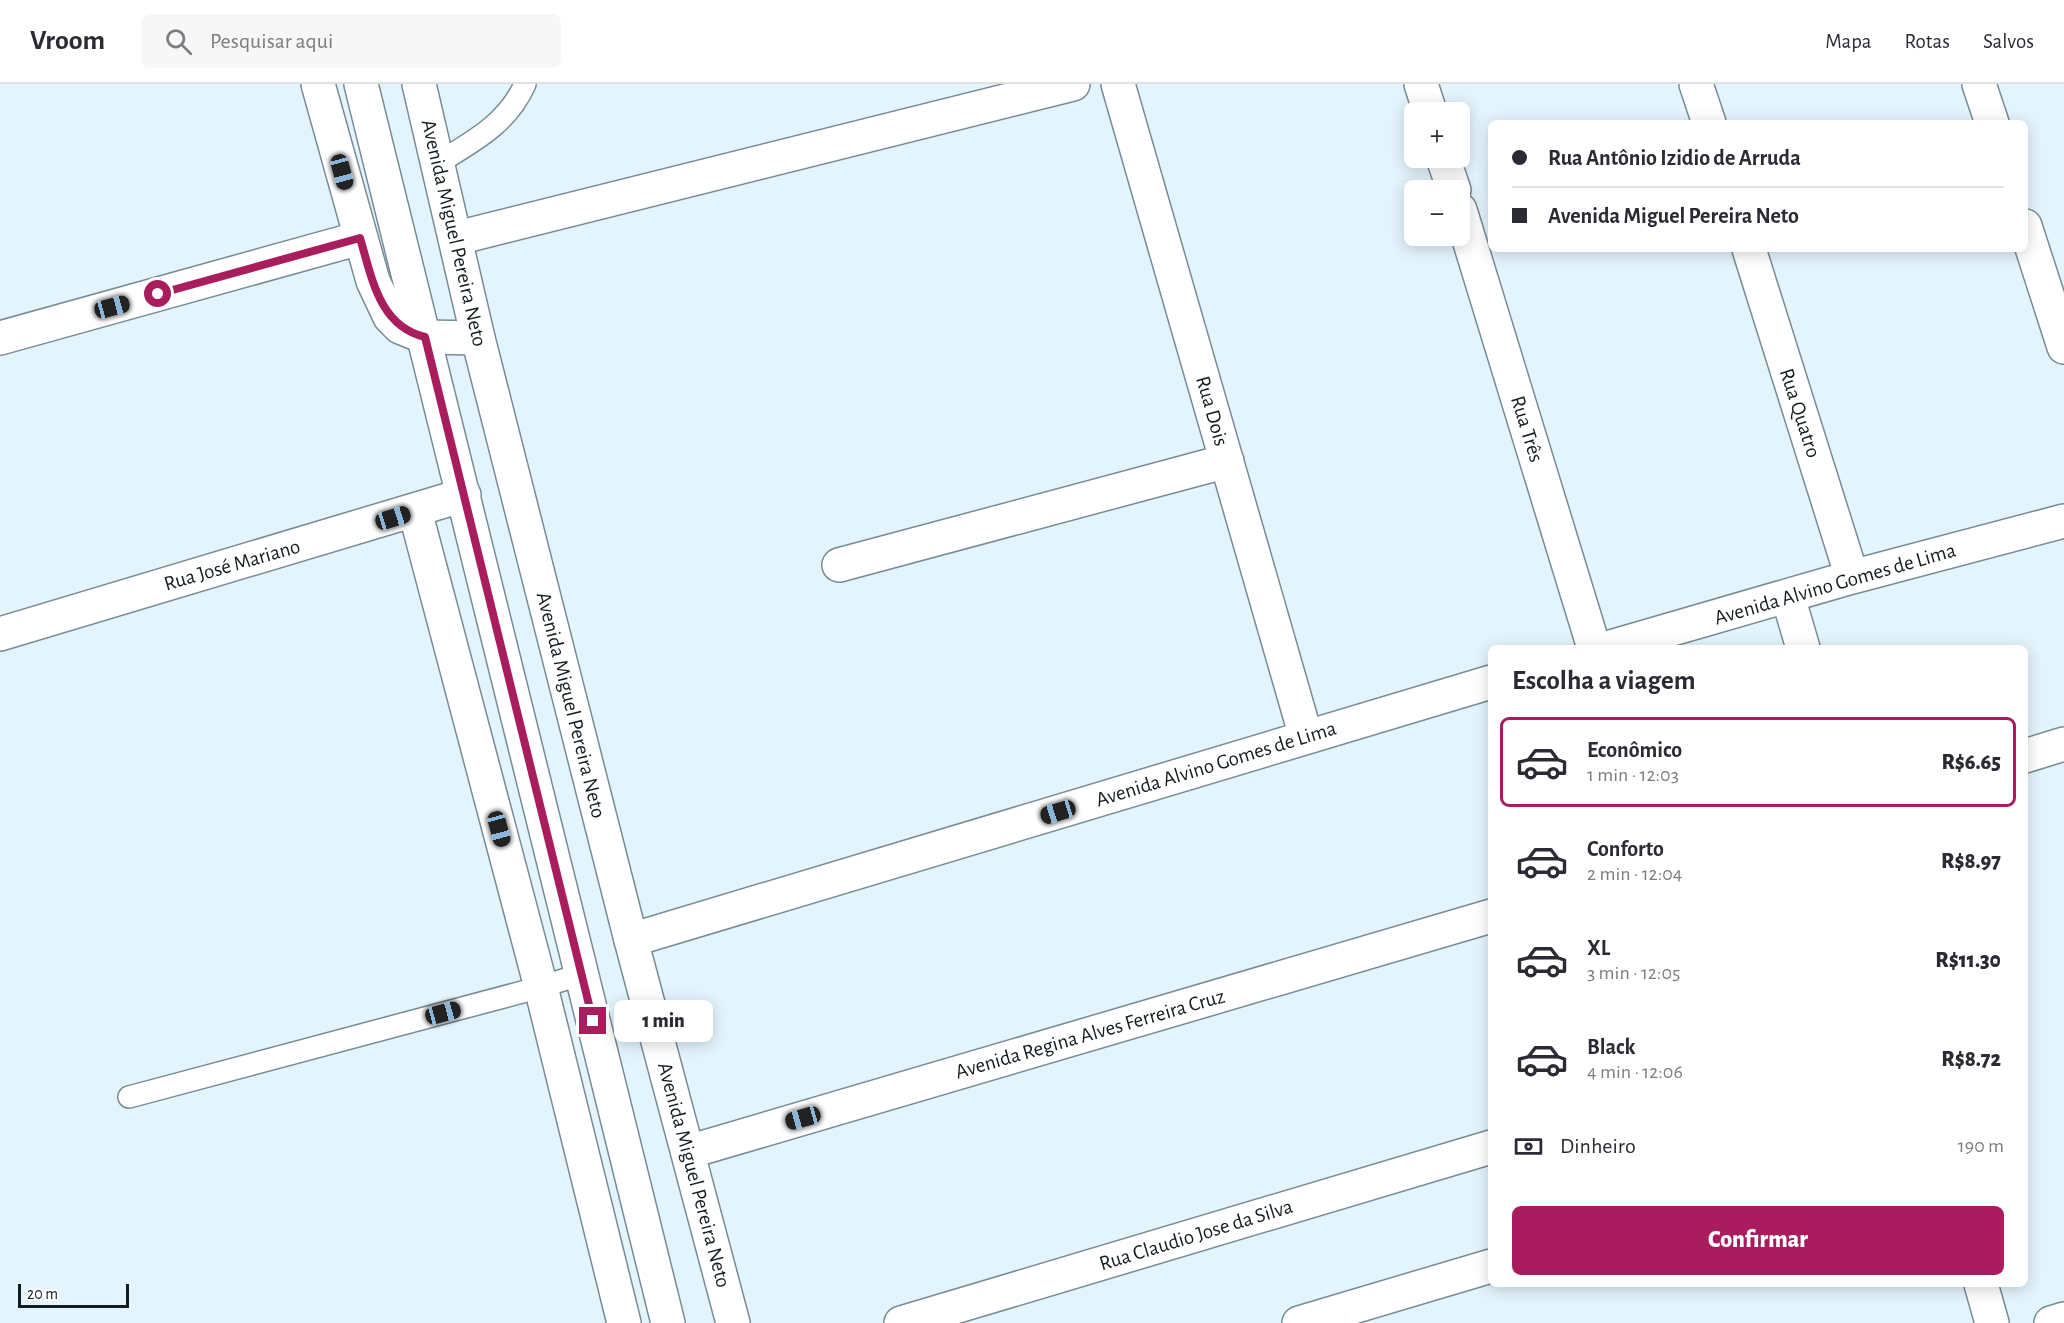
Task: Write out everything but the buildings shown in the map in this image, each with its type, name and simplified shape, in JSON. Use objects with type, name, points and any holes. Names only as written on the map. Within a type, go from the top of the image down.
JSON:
[{"type":"street","points":[[318,84],[360,238],[381,302],[390,317],[400,327],[425,337],[478,338]]},
{"type":"street","points":[[361,84],[668,1323]]},
{"type":"street","name":"Avenida Miguel Pereira Neto","points":[[419,84],[457,238],[478,338],[631,940],[733,1323]]},
{"type":"street","points":[[457,238],[1073,84]]},
{"type":"street","name":"Rua Dois","points":[[1118,84],[1306,737]]},
{"type":"street","points":[[1421,84],[1427,102]]},
{"type":"street","points":[[1696,84],[1708,120]]},
{"type":"street","points":[[1979,84],[1991,120]]},
{"type":"street","points":[[2028,235],[2064,347]]},
{"type":"street","points":[[0,338],[360,238]]},
{"type":"street","name":"Rua Três","points":[[1470,243],[1593,645]]},
{"type":"street","name":"Rua Quatro","points":[[1750,252],[1852,577]]},
{"type":"street","points":[[839,565],[1227,461]]},
{"type":"street","name":"Rua José Mariano","points":[[0,634],[464,495]]},
{"type":"street","points":[[415,511],[541,987],[624,1323]]},
{"type":"street","name":"Avenida Alvino Gomes de Lima","points":[[1617,645],[1852,577],[2064,521]]},
{"type":"street","points":[[1788,597],[1802,645]]},
{"type":"street","name":"Avenida Alvino Gomes de Lima","points":[[631,940],[1488,683]]},
{"type":"street","points":[[2028,755],[2064,744]]},
{"type":"street","name":"Avenida Regina Alves Ferreira Cruz","points":[[688,1152],[1488,917]]},
{"type":"street","name":"Rua Claudio Jose da Silva","points":[[901,1323],[1488,1149]]},
{"type":"street","points":[[1299,1323],[1488,1267]]},
{"type":"street","points":[[1982,1287],[1992,1323]]},
{"type":"street","points":[[2051,1323],[2064,1319]]},
{"type":"lane","points":[[438,163],[490,131],[516,104],[525,84]]},
{"type":"lane","points":[[129,1097],[541,987],[582,974]]},
{"type":"route","points":[[158,294],[360,238],[373,281],[390,317],[400,327],[425,337],[593,1021]]}]
